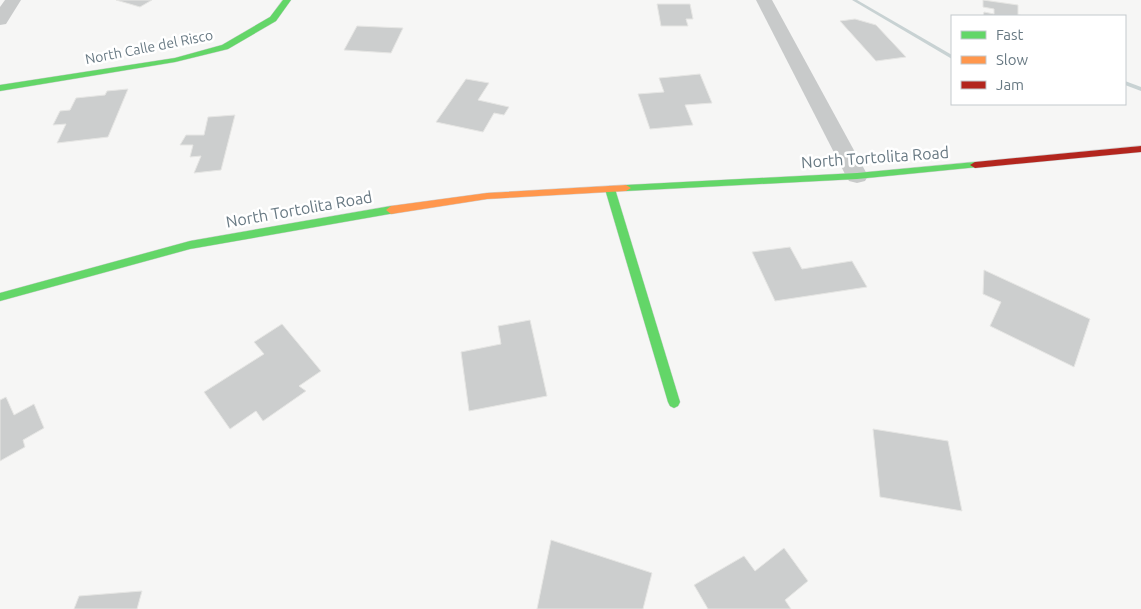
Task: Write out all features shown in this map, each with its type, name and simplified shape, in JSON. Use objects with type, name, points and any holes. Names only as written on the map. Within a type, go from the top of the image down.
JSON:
[{"type":"street","points":[[0,20],[13,0]]},
{"type":"street","name":"North Calle del Risco","points":[[0,88],[175,60],[225,47],[273,19],[287,0]]},
{"type":"street","points":[[764,0],[857,176]]},
{"type":"street","name":"North Tortolita Road","points":[[0,297],[190,245],[388,210],[488,196],[857,176],[1141,149]]},
{"type":"street","points":[[610,189],[674,402]]},
{"type":"building","points":[[116,0],[152,0],[140,7]]},
{"type":"building","points":[[983,0],[1018,5],[1018,15],[983,15],[984,12],[994,14],[994,9],[983,7]]},
{"type":"building","points":[[657,4],[690,4],[693,19],[686,19],[688,26],[661,26]]},
{"type":"building","points":[[855,19],[876,25],[906,57],[876,61],[840,21]]},
{"type":"building","points":[[357,26],[403,28],[391,53],[344,50]]},
{"type":"building","points":[[700,74],[712,103],[685,105],[693,125],[650,129],[638,94],[664,92],[659,78]]},
{"type":"building","points":[[466,79],[489,83],[478,100],[509,107],[504,115],[494,113],[483,132],[436,122]]},
{"type":"building","points":[[128,89],[108,137],[57,143],[66,124],[53,125],[60,111],[70,110],[76,98],[105,95],[107,91]]},
{"type":"building","points":[[235,115],[221,170],[194,173],[201,156],[190,157],[193,145],[180,145],[186,135],[204,135],[208,117]]},
{"type":"building","points":[[790,247],[802,269],[852,261],[867,287],[775,301],[752,252]]},
{"type":"building","points":[[984,270],[1090,319],[1074,367],[990,326],[1001,302],[983,294]]},
{"type":"building","points":[[530,320],[547,396],[469,411],[461,352],[501,344],[498,326]]},
{"type":"building","points":[[282,324],[321,371],[299,386],[306,391],[263,421],[256,411],[230,429],[204,392],[264,354],[254,342]]},
{"type":"building","points":[[6,397],[14,415],[34,404],[44,428],[23,440],[25,447],[0,461],[0,400]]},
{"type":"building","points":[[873,429],[948,441],[962,511],[880,497]]},
{"type":"building","points":[[551,540],[652,573],[643,609],[537,609]]},
{"type":"building","points":[[784,548],[808,581],[785,600],[791,609],[708,609],[694,585],[744,556],[755,571]]},
{"type":"building","points":[[142,591],[137,609],[74,609],[79,596]]},
{"type":"waterway","points":[[854,0],[951,56]]},
{"type":"waterway","points":[[1126,83],[1141,89]]},
{"type":"traffic: fast","points":[[0,88],[175,60],[225,47],[273,19],[287,0]]},
{"type":"traffic: fast","points":[[626,188],[857,176],[975,165]]},
{"type":"traffic: fast","points":[[610,189],[674,402]]},
{"type":"traffic: fast","points":[[0,297],[190,245],[391,210]]},
{"type":"traffic: slow","points":[[391,210],[487,196],[626,188]]},
{"type":"traffic: jam","points":[[975,165],[1141,149]]}]
